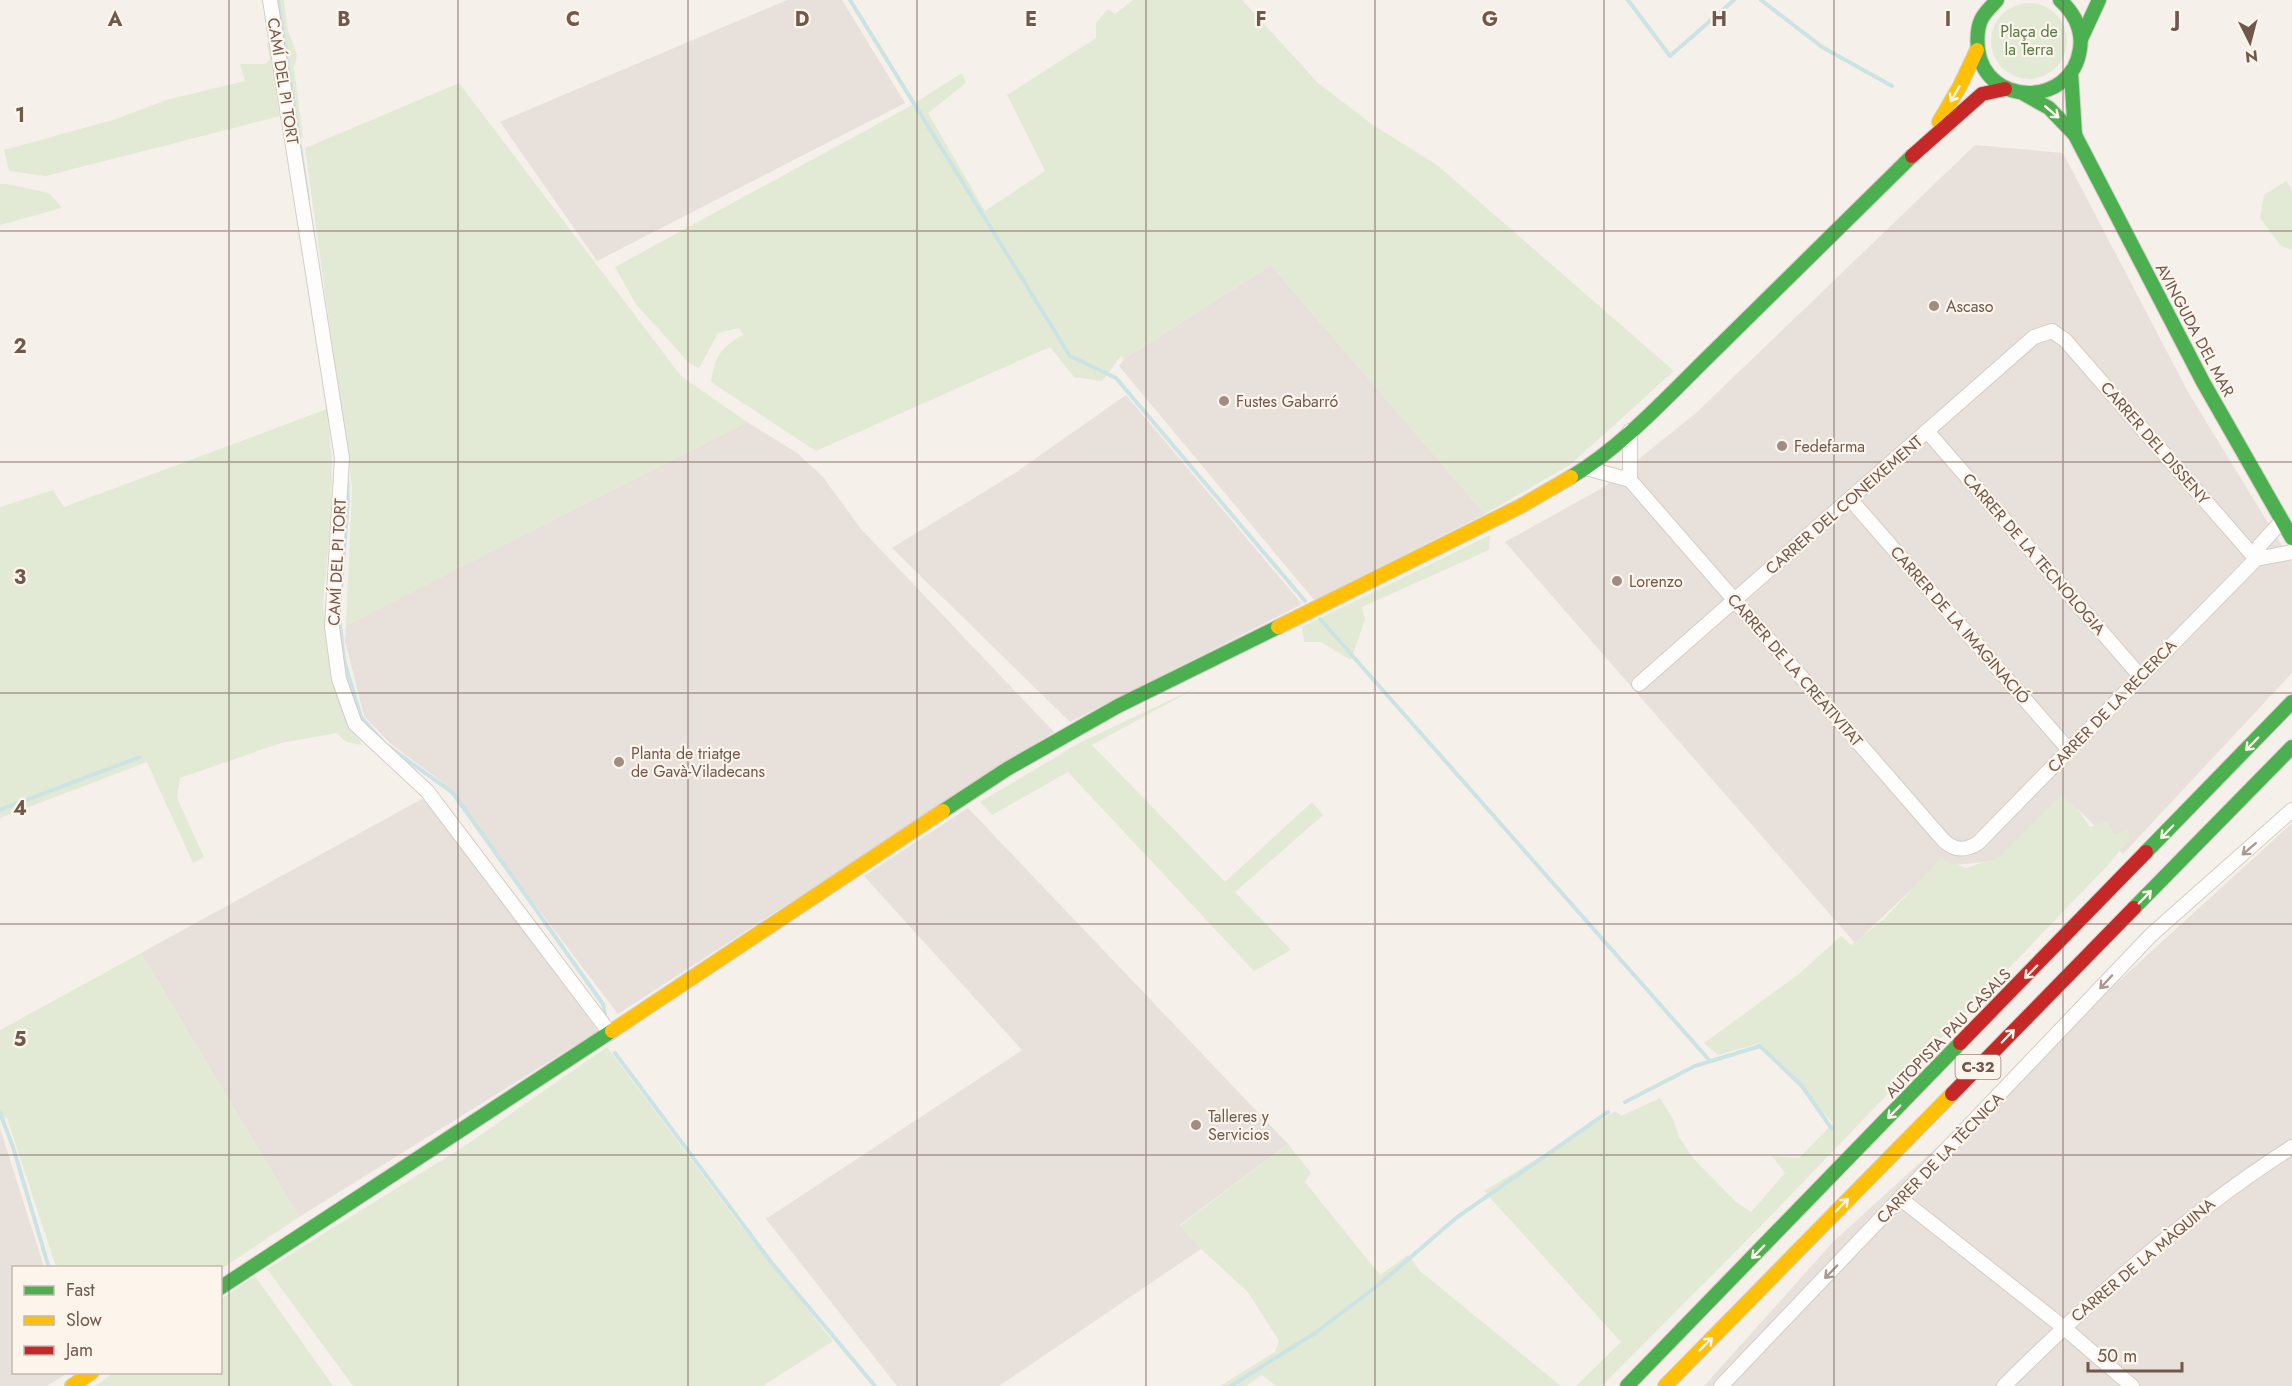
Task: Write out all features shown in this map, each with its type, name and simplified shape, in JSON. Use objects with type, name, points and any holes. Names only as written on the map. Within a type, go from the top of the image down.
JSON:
[{"type":"main road","points":[[1977,50],[1986,73],[2006,89],[2024,94],[2040,93],[2050,89],[2064,80],[2071,72],[2079,56],[2081,39],[2080,29],[2074,15],[2060,0]]},
{"type":"main road","points":[[2081,39],[2099,0]]},
{"type":"main road","points":[[1930,137],[1960,86],[1977,50],[1978,26],[1991,3]]},
{"type":"main road","name":"AVINGUDA DEL MAR","points":[[2071,72],[2075,135]]},
{"type":"main road","points":[[222,1287],[718,962],[867,860],[1027,757],[1118,706],[1521,506],[1586,468],[1689,376],[1930,137],[1982,94],[2006,89]]},
{"type":"main road","name":"AVINGUDA DEL MAR","points":[[2024,94],[2049,108],[2075,135],[2203,382],[2292,538]]},
{"type":"main road","name":"AUTOPISTA PAU CASALS","points":[[1627,1386],[2292,702]]},
{"type":"main road","name":"C-32","points":[[1665,1386],[2292,747]]},
{"type":"main road","points":[[72,1386],[89,1374]]},
{"type":"street","name":"CAMÍ DEL PI TORT","points":[[270,0],[342,458],[332,627],[339,679],[355,724],[427,791],[610,1033]]},
{"type":"street","name":"CARRER DEL CONEIXEMENT","points":[[1639,684],[2034,337],[2052,331]]},
{"type":"street","name":"CARRER DEL DISSENY","points":[[2052,331],[2065,340],[2256,559]]},
{"type":"street","points":[[1586,468],[1630,480],[1630,431]]},
{"type":"street","name":"CARRER DE LA TECNOLOGIA","points":[[1927,431],[2141,677]]},
{"type":"street","name":"CARRER DE LA CREATIVITAT","points":[[1630,480],[1944,841],[1952,847],[1966,849]]},
{"type":"street","name":"CARRER DE LA IMAGINACIÓ","points":[[1850,499],[2069,750]]},
{"type":"street","name":"CARRER DE LA RECERCA","points":[[1966,849],[1978,843],[2256,559],[2260,545],[2282,522]]},
{"type":"street","points":[[2256,559],[2292,552]]},
{"type":"street","name":"CARRER DE LA TÈCNICA","points":[[1721,1386],[1901,1200],[2151,935],[2292,810]]},
{"type":"street","name":"CARRER DE LA MÀQUINA","points":[[2004,1386],[2063,1327],[2181,1226],[2244,1178],[2292,1147]]},
{"type":"street","points":[[1901,1200],[2063,1327],[2132,1386]]},
{"type":"shaded area","points":[[787,0],[842,0],[905,103],[597,261],[500,122]]},
{"type":"shaded area","points":[[1975,145],[2063,153],[2188,392],[2292,562],[2292,673],[2123,854],[2078,809],[1995,861],[1935,867],[1855,943],[1505,542],[1604,487],[1696,413]]},
{"type":"shaded area","points":[[1271,265],[1485,514],[1314,600],[1119,366],[1124,359]]},
{"type":"shaded area","points":[[1126,395],[1302,604],[1070,722],[892,548],[1015,473]]},
{"type":"shaded area","points":[[747,422],[797,453],[823,477],[861,529],[1054,732],[618,1014],[442,782],[391,744],[364,716],[345,641],[346,625]]},
{"type":"shaded area","points":[[422,799],[430,802],[598,1031],[299,1217],[141,953]]},
{"type":"shaded area","points":[[968,808],[1288,1144],[1180,1225],[1201,1249],[999,1386],[897,1386],[766,1219],[1022,1050],[864,876]]},
{"type":"shaded area","points":[[2292,823],[2292,1386],[1704,1386],[1833,1242]]},
{"type":"shaded area","points":[[0,1128],[44,1266],[12,1266],[12,1374],[66,1374],[47,1386],[0,1386]]},
{"type":"green space","points":[[275,0],[284,0],[288,31],[297,55],[294,68],[303,138],[296,136]]},
{"type":"green space","points":[[1133,0],[1242,0],[1318,83],[1373,125],[1437,165],[1674,371],[1570,465],[1485,514],[1271,265],[1124,359],[1121,356],[1102,381],[1074,377],[1050,347],[816,451],[711,382],[714,366],[720,354],[729,344],[743,335],[739,328],[718,333],[699,368],[690,364],[635,303],[615,267],[907,108],[962,73],[966,83],[928,113],[985,211],[1045,171],[1007,95],[1096,38],[1096,23],[1108,9],[1115,14]]},
{"type":"green space","name":"Plaça de la Terra","points":[[2029,3],[2043,6],[2056,14],[2064,27],[2067,41],[2064,55],[2056,68],[2043,76],[2029,79],[2015,76],[2002,68],[1994,55],[1991,41],[1994,27],[2002,14],[2015,6]]},
{"type":"green space","points":[[271,38],[281,103],[280,116],[46,176],[9,171],[4,150],[116,119],[166,100],[245,81],[240,64],[265,64],[270,59],[267,45]]},
{"type":"green space","points":[[459,83],[681,376],[747,422],[346,625],[352,488],[305,148]]},
{"type":"green space","points":[[2286,181],[2292,189],[2292,250],[2281,246],[2260,218],[2264,195]]},
{"type":"green space","points":[[0,184],[49,193],[62,208],[0,225]]},
{"type":"green space","points":[[327,409],[332,462],[331,514],[323,605],[331,667],[340,705],[362,745],[346,742],[337,733],[281,743],[180,778],[177,798],[204,857],[193,863],[147,762],[0,818],[0,507],[53,490],[64,507]]},
{"type":"green space","points":[[1490,535],[1489,550],[1362,607],[1365,619],[1351,660],[1321,642],[1304,642],[1302,627]]},
{"type":"green space","points":[[1198,687],[1092,745],[1225,882],[1312,802],[1323,815],[1235,892],[1291,950],[1254,971],[1068,772],[992,815],[980,802],[1081,742]]},
{"type":"green space","points":[[2062,795],[2078,809],[2090,827],[2108,821],[2114,834],[2128,829],[2130,839],[2107,866],[1760,1227],[1602,1386],[1576,1386],[1621,1342],[1484,1191],[1616,1111],[1621,1116],[1660,1098],[1673,1119],[1679,1137],[1693,1158],[1736,1202],[1751,1212],[1785,1173],[1772,1156],[1799,1158],[1833,1123],[1760,1043],[1718,1055],[1704,1043],[1799,974],[1841,936],[1851,945],[1885,918],[1940,859],[1966,868],[1995,861]]},
{"type":"green space","points":[[141,953],[299,1217],[222,1268],[222,1266],[56,1266],[7,1118],[0,1117],[0,1030]]},
{"type":"green space","points":[[607,1047],[737,1221],[833,1341],[763,1386],[353,1386],[267,1269],[466,1145]]},
{"type":"green space","points":[[1288,1144],[1311,1173],[1305,1182],[1380,1275],[1408,1255],[1420,1271],[1561,1386],[1276,1386],[1262,1375],[1246,1386],[1220,1386],[1275,1352],[1279,1341],[1248,1292],[1201,1249],[1180,1226]]},
{"type":"green space","points":[[255,1276],[333,1386],[95,1386],[112,1374],[222,1374],[222,1298]]},
{"type":"waterway","points":[[278,0],[308,199]]},
{"type":"waterway","points":[[850,0],[1070,356],[1116,378],[1305,601]]},
{"type":"waterway","points":[[1628,0],[1670,56],[1734,0]]},
{"type":"waterway","points":[[1761,0],[1822,47],[1892,86]]},
{"type":"waterway","points":[[341,589],[348,500],[347,477]]},
{"type":"waterway","points":[[339,615],[344,660],[361,717],[385,744],[453,793],[603,1004],[605,1014]]},
{"type":"waterway","points":[[1320,619],[1710,1061]]},
{"type":"waterway","points":[[0,810],[140,757]]},
{"type":"waterway","points":[[1625,1102],[1695,1066],[1760,1046],[1802,1086],[1832,1129]]},
{"type":"waterway","points":[[615,1053],[771,1262],[875,1386]]},
{"type":"waterway","points":[[1231,1386],[1315,1333],[1381,1283],[1456,1218],[1608,1112]]},
{"type":"waterway","points":[[0,1113],[13,1147],[48,1266]]},
{"type":"traffic: fast","points":[[1997,0],[1984,15],[1978,29],[1978,49],[1984,68],[1996,82],[2011,90],[2029,93],[2046,90],[2062,82],[2074,68],[2081,42],[2079,28],[2069,10],[2060,0]]},
{"type":"traffic: fast","points":[[2081,39],[2099,0]]},
{"type":"traffic: fast","points":[[2071,72],[2075,135]]},
{"type":"traffic: fast","points":[[2024,94],[2049,108],[2075,135],[2203,382],[2292,538]]},
{"type":"traffic: fast","points":[[1571,477],[1608,451],[1644,420],[1912,156]]},
{"type":"traffic: fast","points":[[943,811],[1007,769],[1118,706],[1278,627]]},
{"type":"traffic: fast","points":[[2146,852],[2292,702]]},
{"type":"traffic: fast","points":[[2134,908],[2292,747]]},
{"type":"traffic: fast","points":[[222,1287],[612,1031]]},
{"type":"traffic: fast","points":[[1627,1386],[1960,1043]]},
{"type":"traffic: slow","points":[[1939,122],[1977,50]]},
{"type":"traffic: slow","points":[[1278,627],[1521,506],[1571,477]]},
{"type":"traffic: slow","points":[[612,1031],[943,811]]},
{"type":"traffic: slow","points":[[1665,1386],[1952,1094]]},
{"type":"traffic: slow","points":[[72,1386],[89,1374]]},
{"type":"traffic: jam","points":[[1912,156],[1982,94],[2005,89]]},
{"type":"traffic: jam","points":[[1960,1043],[2146,852]]},
{"type":"traffic: jam","points":[[1952,1094],[2134,908]]},
{"type":"place","name":"Ascaso","points":[[1934,306]]},
{"type":"place","name":"Fustes Gabarró","points":[[1224,401]]},
{"type":"place","name":"Fedefarma","points":[[1782,446]]},
{"type":"place","name":"Lorenzo","points":[[1617,581]]},
{"type":"place","name":"Planta de triatge de Gavà-Viladecans","points":[[619,762]]},
{"type":"place","name":"Talleres y Servicios","points":[[1196,1125]]}]
